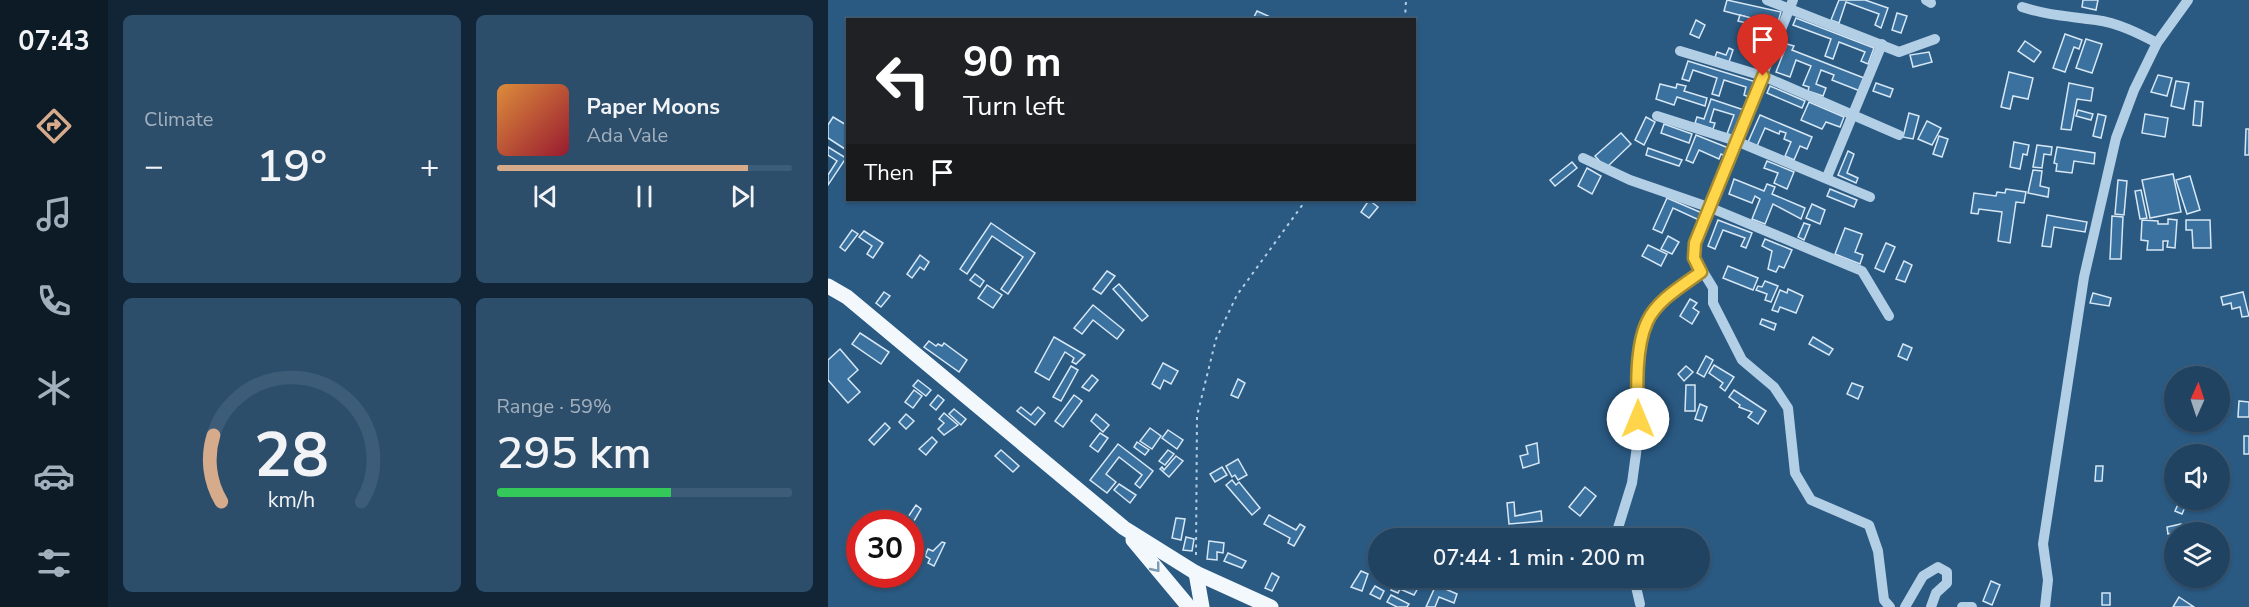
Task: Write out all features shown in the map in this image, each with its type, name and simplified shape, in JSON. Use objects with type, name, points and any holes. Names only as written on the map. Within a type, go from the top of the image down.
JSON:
[{"type":"main road","points":[[828,286],[847,297],[1124,528],[1196,573],[1270,607]]},
{"type":"main road","points":[[1124,528],[1189,607]]},
{"type":"main road","points":[[1196,573],[1202,607]]},
{"type":"street","points":[[1767,0],[1791,4],[1899,52],[1935,39]]},
{"type":"street","points":[[2045,607],[2048,580],[2043,544],[2084,278],[2116,138],[2134,90],[2157,43],[2188,0]]},
{"type":"street","points":[[1791,4],[1711,208],[1695,243],[1694,258],[1713,288],[1713,303],[1742,360],[1774,387],[1788,408],[1795,473],[1811,500],[1869,525],[1875,536],[1884,600],[1890,607]]},
{"type":"street","points":[[2022,8],[2053,16],[2098,20],[2128,28],[2157,43]]},
{"type":"street","points":[[1827,177],[1882,44]]},
{"type":"street","points":[[1680,51],[1763,76],[1899,135]]},
{"type":"street","points":[[1657,116],[1736,141],[1827,177],[1870,197]]},
{"type":"street","points":[[1583,158],[1629,180],[1711,208],[1862,271],[1889,316]]},
{"type":"street","points":[[1618,528],[1632,483],[1638,439],[1639,360],[1647,322],[1666,297],[1701,272]]},
{"type":"street","points":[[1905,607],[1923,576],[1938,567],[1947,572],[1947,583],[1936,593],[1931,607]]},
{"type":"street","points":[[1636,588],[1640,604]]},
{"type":"street","points":[[1962,607],[1972,607]]},
{"type":"path","points":[[1405,18],[1407,0]]},
{"type":"path","points":[[1196,573],[1197,416],[1216,339],[1237,295],[1305,201]]},
{"type":"building","points":[[1727,0],[1781,12],[1777,25],[1724,11]]},
{"type":"building","points":[[1839,0],[1865,0],[1888,8],[1881,28],[1875,25],[1879,14],[1846,2],[1839,23],[1831,20]]},
{"type":"building","points":[[2083,0],[2098,0],[2096,10],[2082,7]]},
{"type":"building","points":[[1257,11],[1273,18],[1254,18]]},
{"type":"building","points":[[1897,13],[1907,16],[1901,33],[1892,30]]},
{"type":"building","points":[[1740,15],[1777,25],[1776,31],[1738,21]]},
{"type":"building","points":[[1796,18],[1874,48],[1868,64],[1861,61],[1865,52],[1839,42],[1833,59],[1825,56],[1831,39],[1793,25]]},
{"type":"building","points":[[1696,20],[1705,25],[1699,38],[1690,34]]},
{"type":"building","points":[[2065,34],[2082,40],[2079,49],[2074,47],[2065,72],[2053,68]]},
{"type":"building","points":[[2086,39],[2102,44],[2092,73],[2076,68]]},
{"type":"building","points":[[2025,41],[2041,52],[2034,62],[2018,51]]},
{"type":"building","points":[[1787,44],[1794,46],[1792,50],[1864,78],[1860,91],[1832,80],[1834,75],[1821,70],[1816,84],[1826,88],[1823,96],[1808,91],[1809,87],[1803,85],[1811,66],[1796,60],[1790,77],[1776,72]]},
{"type":"building","points":[[1729,48],[1733,50],[1729,62],[1715,57],[1717,52],[1726,55]]},
{"type":"building","points":[[1929,52],[1932,62],[1913,67],[1910,55]]},
{"type":"building","points":[[1688,61],[1756,82],[1751,98],[1744,95],[1746,87],[1724,80],[1719,96],[1712,94],[1717,78],[1693,70],[1689,81],[1682,79]]},
{"type":"building","points":[[2009,72],[2033,78],[2028,99],[2013,96],[2010,109],[2001,107]]},
{"type":"building","points":[[2158,75],[2172,78],[2167,96],[2151,92]]},
{"type":"building","points":[[2176,81],[2189,83],[2184,109],[2171,106]]},
{"type":"building","points":[[1876,83],[1893,89],[1890,97],[1873,91]]},
{"type":"building","points":[[2069,83],[2093,88],[2091,101],[2077,99],[2071,130],[2061,129]]},
{"type":"building","points":[[1660,84],[1676,88],[1677,84],[1686,86],[1684,91],[1707,98],[1705,106],[1677,97],[1674,105],[1656,99]]},
{"type":"building","points":[[1770,86],[1805,101],[1802,108],[1767,93]]},
{"type":"building","points":[[1711,99],[1744,110],[1736,136],[1727,134],[1734,115],[1714,109],[1710,122],[1715,123],[1713,129],[1695,123],[1697,117],[1704,119]]},
{"type":"building","points":[[2195,101],[2203,102],[2201,126],[2193,125]]},
{"type":"building","points":[[1809,102],[1844,117],[1840,127],[1826,122],[1822,129],[1801,120]]},
{"type":"building","points":[[2078,110],[2093,114],[2091,120],[2076,116]]},
{"type":"building","points":[[1909,113],[1919,116],[1913,139],[1903,137]]},
{"type":"building","points":[[2098,114],[2106,116],[2101,138],[2093,136]]},
{"type":"building","points":[[2145,114],[2168,118],[2165,137],[2142,133]]},
{"type":"building","points":[[1760,115],[1812,137],[1807,149],[1800,146],[1794,160],[1785,156],[1791,142],[1784,139],[1786,133],[1780,131],[1779,134],[1765,128],[1757,146],[1748,142]]},
{"type":"building","points":[[833,117],[846,125],[846,150],[828,138],[828,125]]},
{"type":"building","points":[[1646,117],[1655,122],[1644,145],[1635,140]]},
{"type":"building","points":[[1927,121],[1941,128],[1932,145],[1918,139]]},
{"type":"building","points":[[1664,124],[1692,134],[1689,143],[1661,133]]},
{"type":"building","points":[[2246,129],[2249,129],[2249,155],[2245,155]]},
{"type":"building","points":[[1621,133],[1631,144],[1606,168],[1595,156]]},
{"type":"building","points":[[1696,135],[1731,149],[1728,157],[1721,154],[1719,159],[1699,150],[1693,163],[1686,160]]},
{"type":"building","points":[[1939,136],[1948,139],[1942,157],[1933,154]]},
{"type":"building","points":[[2014,142],[2029,145],[2027,155],[2023,154],[2020,169],[2010,167]]},
{"type":"building","points":[[2037,145],[2052,147],[2051,155],[2044,154],[2042,168],[2033,167]]},
{"type":"building","points":[[828,147],[846,158],[828,185],[828,175],[837,161],[828,155]]},
{"type":"building","points":[[2057,147],[2095,153],[2094,164],[2074,161],[2072,173],[2056,171],[2057,164],[2054,163]]},
{"type":"building","points":[[1648,148],[1682,160],[1679,166],[1646,155]]},
{"type":"building","points":[[1848,151],[1854,154],[1847,173],[1858,178],[1856,183],[1838,175]]},
{"type":"building","points":[[1767,161],[1794,172],[1787,189],[1774,183],[1778,173],[1764,168]]},
{"type":"building","points":[[1572,162],[1577,168],[1555,186],[1550,180]]},
{"type":"building","points":[[1587,168],[1601,176],[1592,194],[1578,186]]},
{"type":"building","points":[[2033,170],[2042,171],[2040,186],[2049,188],[2048,197],[2028,193]]},
{"type":"building","points":[[2173,174],[2181,212],[2150,218],[2142,180]]},
{"type":"building","points":[[2190,176],[2200,210],[2187,214],[2176,180]]},
{"type":"building","points":[[1734,179],[1764,191],[1767,184],[1775,187],[1772,194],[1805,208],[1801,219],[1773,204],[1765,224],[1752,219],[1760,199],[1755,196],[1752,203],[1729,194]]},
{"type":"building","points":[[2118,180],[2127,181],[2124,215],[2115,214]]},
{"type":"building","points":[[1830,189],[1857,200],[1854,207],[1827,196]]},
{"type":"building","points":[[2006,189],[2026,192],[2024,203],[2016,202],[2010,243],[1998,241],[2002,212],[1979,209],[1978,214],[1971,213],[1974,193],[1996,196],[1997,192],[2005,193]]},
{"type":"building","points":[[2141,190],[2147,218],[2140,219],[2135,191]]},
{"type":"building","points":[[1667,198],[1702,213],[1699,220],[1673,208],[1662,233],[1653,229]]},
{"type":"building","points":[[1368,201],[1378,207],[1369,218],[1361,212]]},
{"type":"building","points":[[1812,204],[1825,210],[1820,224],[1806,218]]},
{"type":"building","points":[[2047,215],[2087,222],[2085,232],[2054,227],[2051,247],[2042,246]]},
{"type":"building","points":[[2112,216],[2123,217],[2121,259],[2110,259]]},
{"type":"building","points":[[2168,219],[2177,220],[2175,248],[2167,247],[2168,241],[2163,241],[2163,250],[2147,250],[2148,241],[2141,240],[2142,220],[2168,224]]},
{"type":"building","points":[[1718,220],[1752,233],[1746,248],[1741,246],[1745,238],[1723,230],[1715,249],[1708,246]]},
{"type":"building","points":[[2186,220],[2210,220],[2211,248],[2193,248],[2192,230],[2186,230]]},
{"type":"building","points":[[991,223],[1035,253],[1008,294],[1001,289],[1023,257],[992,236],[967,274],[960,269]]},
{"type":"building","points":[[1804,223],[1810,225],[1804,240],[1798,237]]},
{"type":"building","points":[[1845,228],[1862,234],[1855,252],[1863,255],[1860,264],[1835,254]]},
{"type":"building","points":[[852,230],[858,234],[845,251],[840,247]]},
{"type":"building","points":[[864,231],[883,243],[873,258],[867,254],[872,246],[859,237]]},
{"type":"building","points":[[1668,236],[1679,242],[1672,254],[1661,249]]},
{"type":"building","points":[[1765,239],[1792,250],[1784,268],[1779,266],[1776,272],[1768,269],[1772,251],[1762,246]]},
{"type":"building","points":[[1886,243],[1895,247],[1884,272],[1875,268]]},
{"type":"building","points":[[1648,245],[1667,254],[1661,266],[1642,256]]},
{"type":"building","points":[[920,255],[929,262],[924,270],[920,267],[912,278],[907,274]]},
{"type":"building","points":[[1904,261],[1912,265],[1905,282],[1896,279]]},
{"type":"building","points":[[1728,266],[1758,278],[1753,290],[1723,278]]},
{"type":"building","points":[[1107,271],[1115,276],[1101,294],[1093,289]]},
{"type":"building","points":[[975,274],[984,281],[980,287],[970,280]]},
{"type":"building","points":[[1765,281],[1778,286],[1771,302],[1765,300],[1767,294],[1756,290],[1758,286],[1762,287]]},
{"type":"building","points":[[1119,284],[1148,316],[1142,321],[1113,289]]},
{"type":"building","points":[[987,285],[1002,295],[993,308],[978,298]]},
{"type":"building","points":[[1788,289],[1803,296],[1796,313],[1780,307],[1778,312],[1772,310],[1780,290],[1787,293]]},
{"type":"building","points":[[884,292],[890,296],[881,307],[876,303]]},
{"type":"building","points":[[2243,292],[2249,316],[2242,317],[2240,307],[2232,309],[2231,303],[2223,305],[2221,297]]},
{"type":"building","points":[[2093,293],[2111,298],[2109,306],[2090,303]]},
{"type":"building","points":[[1690,299],[1697,303],[1693,308],[1699,312],[1692,324],[1680,316]]},
{"type":"building","points":[[1093,305],[1124,330],[1117,339],[1093,320],[1082,334],[1074,328]]},
{"type":"building","points":[[1762,319],[1776,324],[1774,330],[1760,324]]},
{"type":"building","points":[[860,333],[889,352],[881,364],[852,344]]},
{"type":"building","points":[[1054,337],[1085,355],[1076,364],[1072,362],[1074,358],[1065,352],[1049,380],[1035,372]]},
{"type":"building","points":[[1813,337],[1833,349],[1829,355],[1809,344]]},
{"type":"building","points":[[929,341],[936,346],[938,344],[942,346],[944,343],[967,360],[959,372],[924,347]]},
{"type":"building","points":[[1903,344],[1912,348],[1907,360],[1898,356]]},
{"type":"building","points":[[840,349],[858,370],[848,379],[860,392],[848,403],[828,380],[828,360]]},
{"type":"building","points":[[1706,356],[1713,360],[1704,377],[1697,373]]},
{"type":"building","points":[[1163,363],[1178,371],[1171,384],[1164,380],[1160,389],[1152,384]]},
{"type":"building","points":[[1714,365],[1734,377],[1725,391],[1720,387],[1723,383],[1709,373]]},
{"type":"building","points":[[1071,366],[1078,370],[1061,401],[1053,397]]},
{"type":"building","points":[[1686,366],[1693,372],[1684,381],[1678,374]]},
{"type":"building","points":[[1092,375],[1098,380],[1089,391],[1082,387]]},
{"type":"building","points":[[1238,379],[1245,383],[1238,398],[1231,395]]},
{"type":"building","points":[[918,380],[931,390],[926,396],[913,386]]},
{"type":"building","points":[[1852,383],[1863,387],[1858,399],[1847,394]]},
{"type":"building","points":[[1686,385],[1695,385],[1695,411],[1685,411]]},
{"type":"building","points":[[914,390],[922,396],[913,408],[905,402]]},
{"type":"building","points":[[1734,390],[1766,411],[1758,424],[1748,417],[1752,412],[1739,407],[1740,405],[1729,397]]},
{"type":"building","points":[[938,395],[944,400],[936,410],[930,405]]},
{"type":"building","points":[[1074,395],[1082,401],[1063,427],[1055,421]]},
{"type":"building","points":[[2239,401],[2249,402],[2249,417],[2238,417]]},
{"type":"building","points":[[1700,404],[1707,407],[1702,421],[1695,419]]},
{"type":"building","points":[[1021,407],[1031,415],[1038,407],[1045,413],[1035,425],[1017,411]]},
{"type":"building","points":[[954,409],[966,419],[961,425],[949,414]]},
{"type":"building","points":[[944,413],[958,425],[944,435],[938,429],[944,423],[939,419]]},
{"type":"building","points":[[906,414],[914,421],[906,429],[899,422]]},
{"type":"building","points":[[1096,414],[1109,425],[1103,432],[1091,421]]},
{"type":"building","points":[[885,423],[890,428],[874,445],[869,440]]},
{"type":"building","points":[[1150,428],[1161,436],[1152,449],[1140,441]]},
{"type":"building","points":[[1168,430],[1183,440],[1177,449],[1162,438]]},
{"type":"building","points":[[1100,433],[1108,438],[1098,452],[1090,446]]},
{"type":"building","points":[[2244,436],[2249,436],[2249,454],[2244,454]]},
{"type":"building","points":[[932,437],[937,442],[926,455],[919,449]]},
{"type":"building","points":[[1137,442],[1149,450],[1145,455],[1134,447]]},
{"type":"building","points":[[1537,443],[1539,463],[1523,468],[1520,456],[1528,454],[1526,446]]},
{"type":"building","points":[[1118,444],[1153,471],[1140,488],[1135,484],[1142,475],[1119,457],[1106,474],[1116,482],[1107,493],[1090,480]]},
{"type":"building","points":[[1001,450],[1019,466],[1013,472],[995,456]]},
{"type":"building","points":[[1168,450],[1174,454],[1165,465],[1159,461]]},
{"type":"building","points":[[1176,456],[1183,461],[1169,477],[1160,469],[1162,467],[1164,470]]},
{"type":"building","points":[[1238,459],[1247,475],[1238,480],[1235,475],[1232,477],[1226,466]]},
{"type":"building","points":[[2096,466],[2103,466],[2102,481],[2095,481]]},
{"type":"building","points":[[1222,467],[1227,475],[1215,482],[1210,474]]},
{"type":"building","points":[[1232,480],[1236,485],[1239,482],[1260,508],[1252,515],[1226,485]]},
{"type":"building","points":[[1119,484],[1136,495],[1130,503],[1114,490]]},
{"type":"building","points":[[1585,487],[1596,496],[1580,516],[1569,507]]},
{"type":"building","points":[[1514,502],[1515,516],[1541,511],[1542,521],[1509,524],[1507,503]]},
{"type":"building","points":[[916,505],[921,509],[920,510],[913,510]]},
{"type":"building","points":[[1269,515],[1296,530],[1300,524],[1305,527],[1294,546],[1288,543],[1290,538],[1264,524]]},
{"type":"building","points":[[1176,518],[1185,519],[1181,540],[1172,538]]},
{"type":"building","points":[[1186,537],[1194,539],[1192,551],[1183,550]]},
{"type":"building","points":[[1209,541],[1224,543],[1223,553],[1217,552],[1217,560],[1207,559]]},
{"type":"building","points":[[942,542],[945,543],[934,566],[928,563],[930,559],[925,556],[928,549],[933,551]]},
{"type":"building","points":[[1228,553],[1246,561],[1242,568],[1224,561]]},
{"type":"building","points":[[1361,571],[1368,574],[1362,591],[1351,587]]},
{"type":"building","points":[[1272,573],[1279,577],[1272,591],[1265,588]]},
{"type":"building","points":[[1991,581],[2000,585],[1992,605],[1983,601]]},
{"type":"building","points":[[1374,588],[1384,591],[1380,599],[1370,594]]},
{"type":"building","points":[[1392,588],[1418,588],[1414,595],[1400,589],[1398,593],[1391,590]]},
{"type":"building","points":[[1435,588],[1443,588],[1457,594],[1454,603],[1439,597],[1435,607],[1426,607]]},
{"type":"building","points":[[2102,593],[2110,593],[2110,605],[2102,605]]},
{"type":"building","points":[[1391,595],[1409,604],[1407,607],[1397,607],[1387,602]]},
{"type":"building","points":[[2179,597],[2194,607],[2173,607]]},
{"type":"route","points":[[1638,419],[1639,360],[1647,322],[1666,297],[1701,272],[1694,258],[1695,243],[1763,76]]}]
